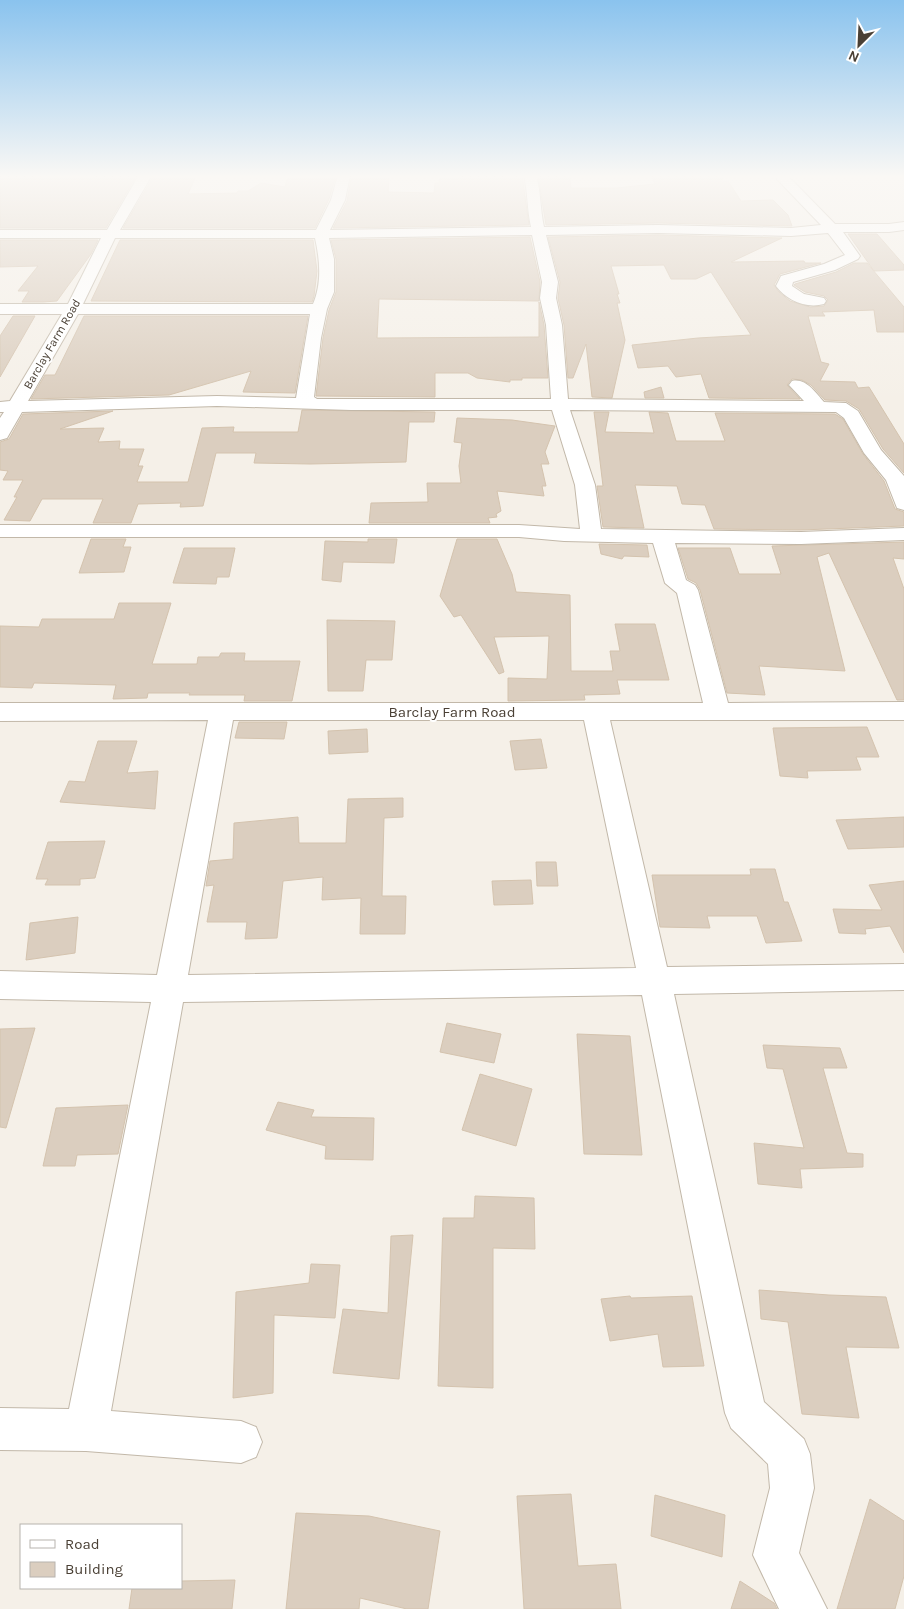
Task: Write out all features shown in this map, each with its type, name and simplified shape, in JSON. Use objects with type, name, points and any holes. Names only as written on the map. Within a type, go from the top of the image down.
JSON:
[{"type":"street","name":"Barclay Farm Road","points":[[0,434],[8,406],[73,309],[102,250]]},
{"type":"street","points":[[314,404],[305,399],[313,338],[319,309],[326,292],[327,259],[325,250]]},
{"type":"street","points":[[542,250],[550,282],[548,298],[554,325],[560,406],[585,485],[591,535]]},
{"type":"street","points":[[818,301],[806,300],[789,292],[784,286],[786,279],[826,267],[838,266],[853,256],[850,250]]},
{"type":"street","points":[[0,309],[319,309]]},
{"type":"street","points":[[798,385],[819,407]]},
{"type":"street","points":[[8,406],[216,401],[351,406],[512,404],[840,408],[852,415],[854,422],[874,453],[896,478],[904,504]]},
{"type":"street","points":[[0,531],[519,531],[662,537],[801,538],[904,534]]},
{"type":"street","points":[[662,537],[676,583],[687,590],[718,710]]},
{"type":"street","name":"Barclay Farm Road","points":[[0,712],[904,711]]},
{"type":"street","points":[[596,712],[746,1413],[789,1454],[792,1488],[776,1555],[804,1609]]},
{"type":"street","points":[[86,1430],[222,713]]},
{"type":"street","points":[[0,985],[169,990],[904,977]]},
{"type":"street","points":[[0,1428],[86,1430],[241,1442]]},
{"type":"building","points":[[0,250],[93,250],[57,301],[22,302],[29,291],[18,291],[38,266],[0,267]]},
{"type":"building","points":[[115,250],[314,250],[317,271],[312,302],[91,301]]},
{"type":"building","points":[[334,250],[533,250],[540,282],[539,301],[379,299],[377,338],[539,337],[539,302],[544,325],[548,378],[522,378],[522,380],[510,380],[510,382],[477,378],[468,373],[435,373],[435,397],[316,396],[323,338],[329,310],[336,292],[336,259]]},
{"type":"building","points":[[551,250],[756,250],[731,262],[804,261],[805,263],[821,263],[780,274],[774,285],[790,301],[810,307],[824,306],[828,300],[824,296],[805,292],[795,284],[836,272],[854,263],[867,263],[904,307],[904,332],[877,332],[874,310],[822,312],[825,316],[808,316],[821,362],[829,364],[820,381],[855,382],[858,388],[869,387],[904,444],[904,473],[883,449],[859,409],[846,401],[825,400],[811,385],[802,380],[792,379],[787,385],[800,399],[709,398],[701,374],[676,377],[668,366],[638,368],[632,345],[751,335],[711,272],[696,279],[671,279],[664,265],[611,266],[619,294],[617,294],[620,303],[617,303],[625,340],[612,398],[592,397],[586,344],[573,378],[568,378],[564,325],[558,298],[560,282]]},
{"type":"building","points":[[859,250],[891,250],[904,265],[904,270],[874,271]]},
{"type":"building","points":[[13,316],[35,316],[0,377],[0,336]]},
{"type":"building","points":[[84,316],[308,316],[295,393],[243,392],[251,371],[169,395],[31,399],[45,375],[55,375]]},
{"type":"building","points":[[661,387],[664,398],[645,398],[644,392]]},
{"type":"building","points":[[302,410],[435,412],[434,422],[409,422],[406,462],[254,463],[256,453],[216,453],[203,506],[180,507],[181,503],[138,504],[131,523],[93,523],[103,499],[42,499],[30,521],[4,520],[17,497],[14,497],[23,480],[3,480],[8,471],[0,470],[0,442],[9,439],[23,414],[113,411],[60,429],[104,428],[98,442],[120,441],[119,449],[144,449],[138,466],[143,466],[137,482],[188,482],[202,428],[234,427],[233,432],[298,432]]},
{"type":"building","points":[[594,412],[609,412],[605,432],[654,433],[649,412],[668,413],[676,441],[725,441],[715,413],[835,414],[843,419],[863,454],[884,481],[895,509],[904,512],[904,526],[801,530],[714,529],[705,505],[682,504],[677,486],[635,485],[644,528],[603,527],[597,486],[603,486]]},
{"type":"building","points":[[457,418],[512,420],[555,426],[545,452],[549,464],[541,464],[546,486],[542,486],[544,496],[497,491],[501,511],[496,514],[497,517],[488,518],[490,523],[369,523],[371,503],[428,502],[427,483],[461,483],[459,466],[462,443],[454,442]]},
{"type":"building","points":[[91,539],[126,539],[123,547],[131,547],[124,572],[79,573]]},
{"type":"building","points":[[368,539],[397,539],[394,563],[343,562],[341,582],[322,580],[325,541],[368,542]]},
{"type":"building","points":[[457,539],[497,539],[512,574],[516,592],[570,595],[571,671],[613,671],[610,651],[620,651],[615,624],[655,624],[669,680],[617,680],[620,694],[584,695],[585,700],[508,701],[508,678],[547,679],[549,636],[494,637],[504,672],[499,674],[461,615],[454,617],[440,596]]},
{"type":"building","points":[[904,542],[904,559],[893,558],[904,589],[904,700],[897,700],[829,553],[817,557],[845,671],[759,666],[765,695],[727,693],[700,590],[696,583],[688,579],[678,548],[730,548],[739,574],[781,574],[772,546]]},
{"type":"building","points":[[599,544],[647,545],[649,557],[624,556],[622,559],[601,554]]},
{"type":"building","points":[[184,548],[235,548],[229,577],[217,577],[216,584],[173,583]]},
{"type":"building","points":[[119,603],[171,603],[152,664],[197,664],[198,657],[219,657],[221,653],[245,653],[244,661],[300,661],[292,701],[244,701],[245,695],[189,695],[190,693],[148,693],[147,698],[113,699],[116,685],[34,683],[32,688],[0,687],[0,626],[39,627],[42,619],[114,619]]},
{"type":"building","points":[[327,620],[395,621],[392,660],[366,660],[363,691],[328,691]]},
{"type":"building","points":[[239,722],[287,722],[284,739],[235,738]]},
{"type":"building","points":[[867,727],[879,757],[856,757],[861,770],[807,771],[808,778],[780,776],[773,728]]},
{"type":"building","points":[[367,729],[368,752],[329,754],[328,731]]},
{"type":"building","points":[[541,739],[547,768],[515,770],[510,741]]},
{"type":"building","points":[[98,741],[137,741],[127,773],[158,771],[155,809],[60,802],[69,781],[85,782]]},
{"type":"building","points":[[403,798],[403,817],[384,818],[382,896],[406,896],[405,934],[360,934],[361,898],[322,900],[323,877],[283,881],[277,938],[245,939],[247,922],[207,922],[214,885],[206,886],[210,861],[233,859],[234,823],[298,817],[299,843],[346,843],[348,799]]},
{"type":"building","points":[[904,817],[904,847],[848,849],[836,820]]},
{"type":"building","points":[[105,841],[95,878],[80,879],[80,885],[45,885],[48,879],[36,879],[48,842]]},
{"type":"building","points":[[536,862],[556,862],[558,886],[537,886]]},
{"type":"building","points":[[750,869],[775,869],[784,902],[788,902],[802,941],[766,943],[757,916],[707,916],[710,928],[660,927],[652,875],[751,875]]},
{"type":"building","points":[[531,880],[533,904],[494,905],[492,881]]},
{"type":"building","points":[[904,881],[904,953],[890,926],[865,929],[866,934],[839,933],[833,909],[882,910],[869,885]]},
{"type":"building","points":[[78,917],[75,953],[26,960],[30,923]]},
{"type":"building","points":[[447,1023],[501,1034],[494,1063],[440,1052]]},
{"type":"building","points":[[35,1028],[6,1128],[0,1127],[0,1029]]},
{"type":"building","points":[[577,1034],[630,1036],[642,1155],[584,1154]]},
{"type":"building","points":[[763,1045],[840,1048],[847,1068],[823,1068],[847,1153],[863,1154],[863,1167],[800,1169],[802,1188],[758,1184],[754,1143],[804,1148],[783,1069],[767,1068]]},
{"type":"building","points":[[480,1074],[532,1089],[516,1146],[462,1130]]},
{"type":"building","points":[[278,1102],[314,1110],[311,1117],[374,1118],[373,1160],[325,1159],[326,1146],[266,1130]]},
{"type":"building","points":[[128,1105],[118,1154],[77,1155],[75,1166],[43,1166],[56,1108]]},
{"type":"building","points":[[475,1196],[534,1198],[535,1249],[493,1248],[493,1388],[438,1386],[443,1218],[474,1218]]},
{"type":"building","points":[[413,1235],[399,1379],[333,1373],[343,1309],[388,1313],[391,1236]]},
{"type":"building","points":[[311,1264],[340,1265],[335,1318],[274,1315],[273,1393],[233,1398],[236,1292],[309,1283]]},
{"type":"building","points":[[759,1290],[886,1297],[899,1348],[846,1347],[859,1418],[802,1414],[788,1322],[761,1319]]},
{"type":"building","points":[[630,1296],[631,1298],[692,1296],[704,1366],[663,1367],[658,1334],[610,1341],[601,1299]]},
{"type":"building","points":[[571,1494],[578,1566],[616,1564],[621,1609],[524,1609],[517,1496]]},
{"type":"building","points":[[655,1495],[725,1515],[722,1557],[651,1536]]},
{"type":"building","points":[[870,1499],[904,1521],[904,1576],[895,1609],[837,1609]]},
{"type":"building","points":[[296,1513],[369,1516],[440,1531],[428,1609],[407,1609],[360,1598],[359,1609],[286,1609]]},
{"type":"building","points":[[235,1580],[232,1609],[129,1609],[132,1589],[182,1589],[182,1581]]},
{"type":"building","points":[[740,1581],[774,1603],[777,1609],[731,1609]]}]
